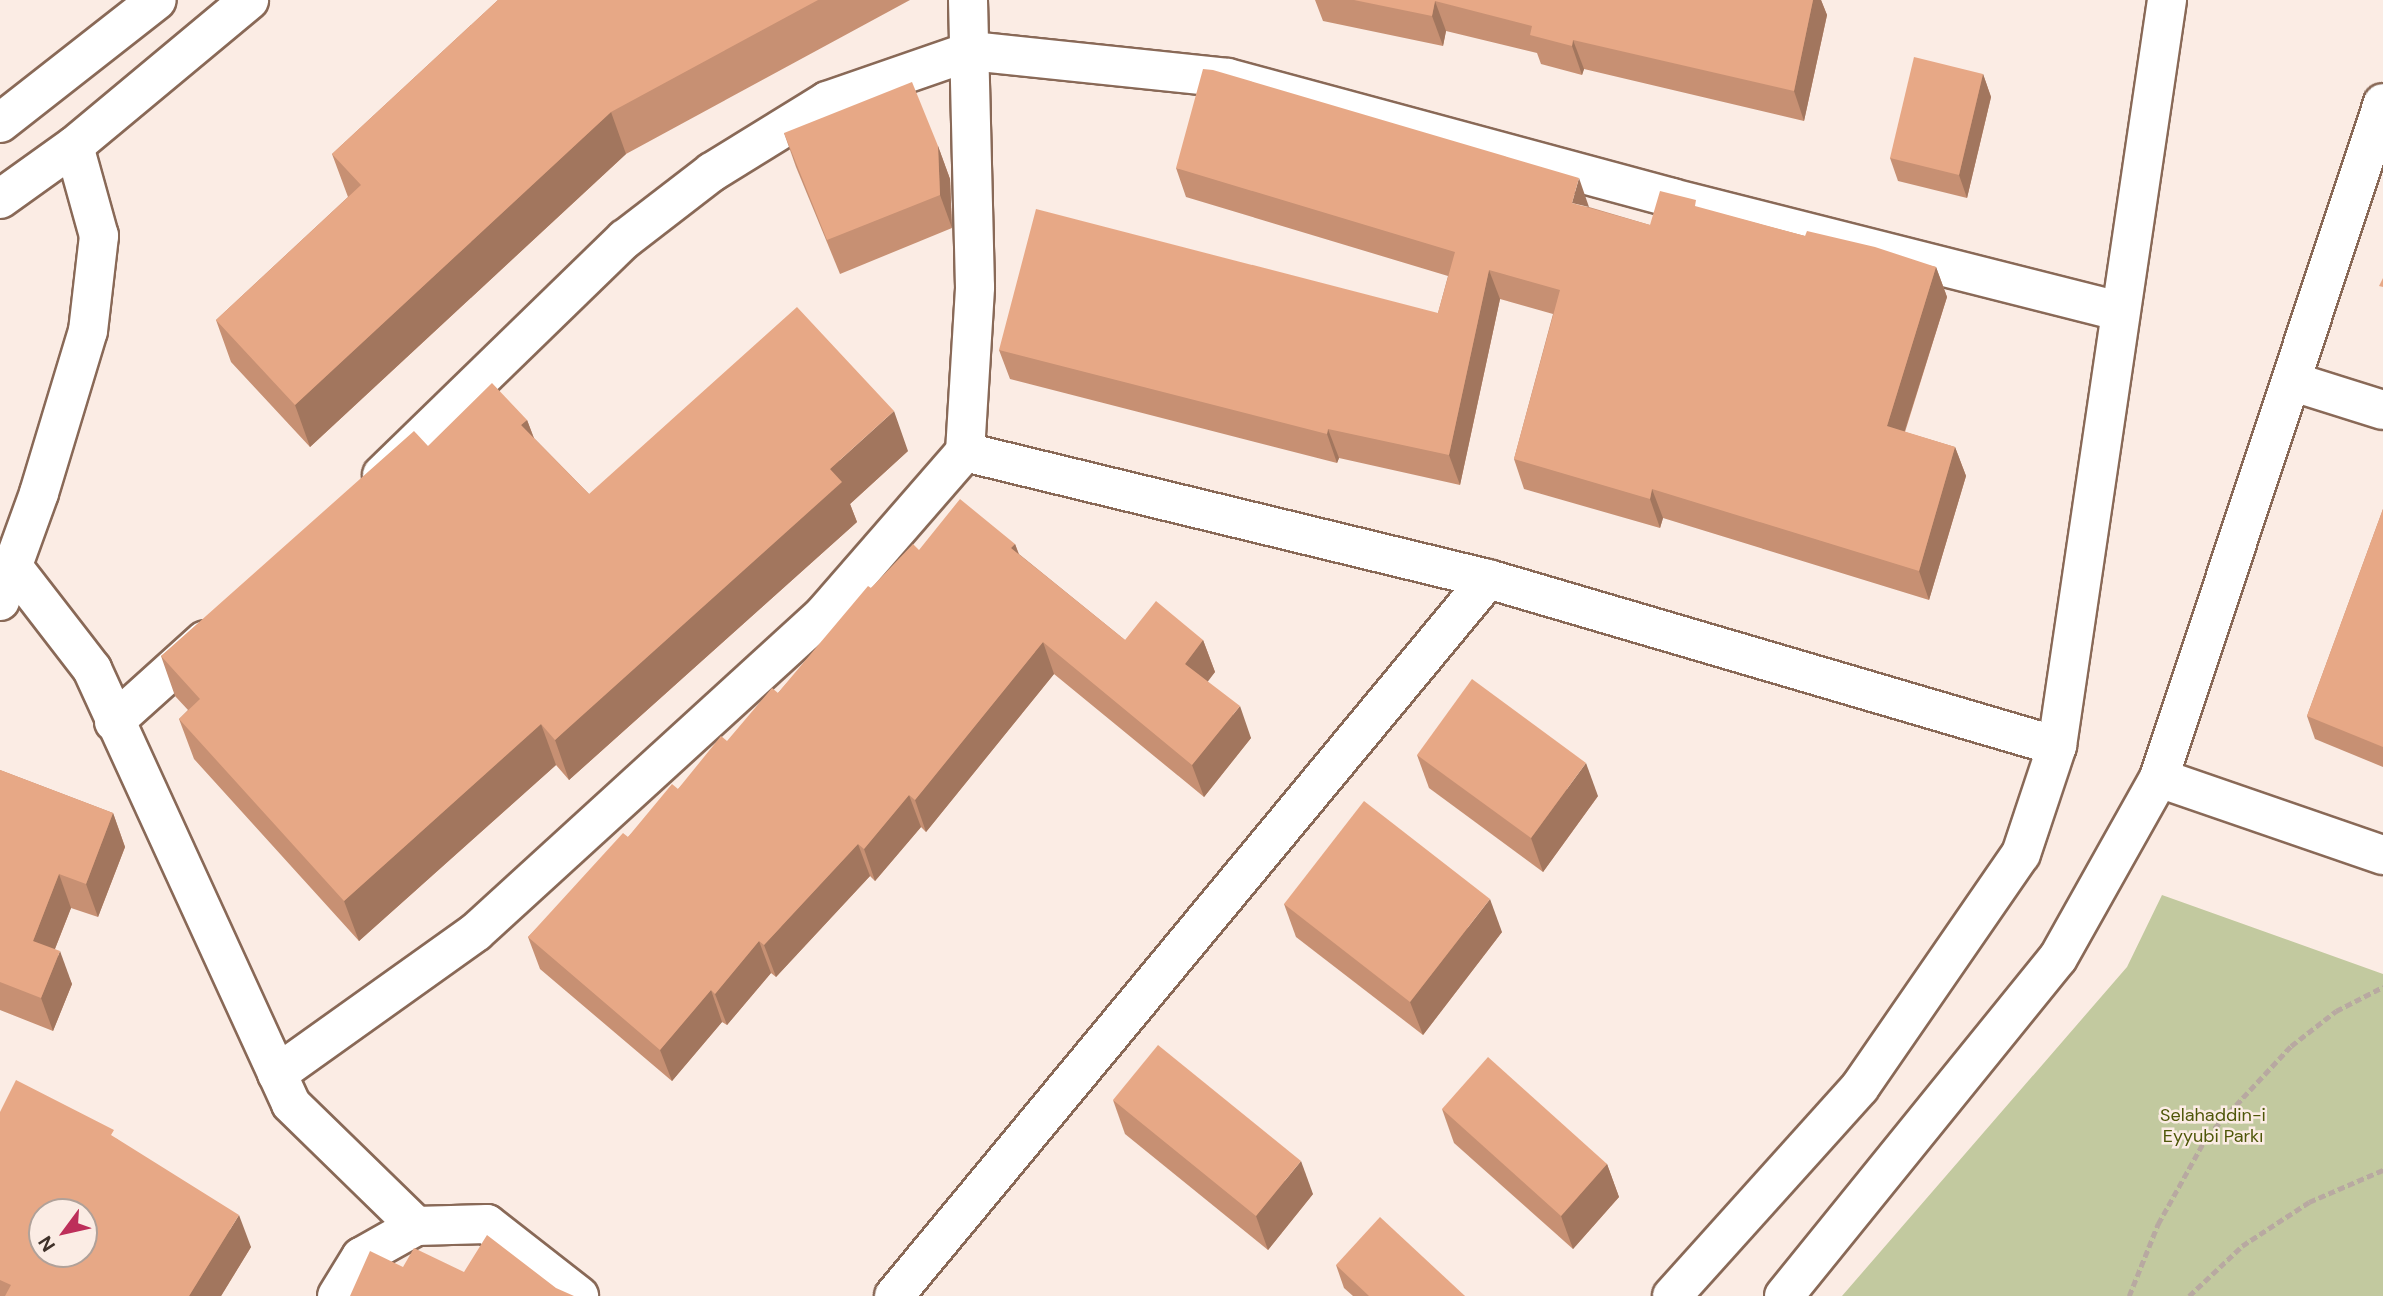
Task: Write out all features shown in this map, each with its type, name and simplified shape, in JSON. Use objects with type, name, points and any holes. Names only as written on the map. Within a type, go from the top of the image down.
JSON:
[{"type":"street","points":[[0,123],[156,0]]},
{"type":"street","points":[[0,199],[74,146],[249,0]]},
{"type":"street","points":[[277,1074],[477,932],[824,614],[965,452],[975,287],[968,0]]},
{"type":"street","points":[[1672,1296],[1860,1087],[2021,854],[2057,746],[2119,311],[2167,0]]},
{"type":"street","points":[[357,500],[625,239],[712,172],[827,101],[971,51],[1228,78],[1672,198],[2119,311]]},
{"type":"street","points":[[1784,1296],[2058,958],[2159,778],[2294,382],[2383,103]]},
{"type":"street","points":[[74,146],[99,236],[88,331],[7,584],[92,669],[291,1104],[416,1226]]},
{"type":"street","points":[[2294,382],[2383,410]]},
{"type":"street","points":[[965,452],[1488,579],[2057,746]]},
{"type":"street","points":[[894,1296],[1488,579]]},
{"type":"street","points":[[114,722],[236,612]]},
{"type":"street","points":[[2159,778],[2383,855]]},
{"type":"street","points":[[337,1296],[361,1256],[416,1226],[487,1224],[579,1296]]},
{"type":"path","points":[[2129,1296],[2158,1224],[2207,1136],[2291,1046],[2336,1011],[2383,987]]},
{"type":"path","points":[[2189,1296],[2242,1246],[2309,1202],[2383,1170]]},
{"type":"green space","name":"Selahaddin-i Eyyubi Parkı","points":[[2162,895],[2383,974],[2383,1296],[1842,1296],[2127,967]]},
{"type":"building","points":[[498,0],[818,0],[611,112],[295,405],[216,320],[361,185],[332,154]]},
{"type":"building","points":[[1354,0],[1813,0],[1794,91],[1573,40],[1572,46],[1530,35],[1532,26],[1435,1],[1432,16]]},
{"type":"building","points":[[1914,57],[1983,74],[1959,175],[1890,158]]},
{"type":"building","points":[[1203,69],[1579,178],[1572,203],[1650,225],[1660,191],[1696,200],[1695,206],[1805,236],[1807,231],[1875,247],[1936,267],[1887,426],[1955,447],[1919,571],[1652,489],[1650,499],[1514,459],[1560,290],[1489,270],[1449,455],[1328,429],[1327,434],[999,350],[1036,209],[1438,313],[1455,252],[1176,168]]},
{"type":"building","points":[[912,82],[938,146],[940,195],[827,240],[784,133]]},
{"type":"building","points":[[797,307],[894,411],[830,469],[842,482],[555,740],[541,724],[344,901],[179,719],[200,699],[161,656],[414,431],[428,446],[492,383],[527,420],[521,425],[589,494]]},
{"type":"building","points":[[960,499],[1015,544],[1011,548],[1125,640],[1156,601],[1203,640],[1185,664],[1240,706],[1192,765],[1043,642],[915,800],[909,795],[864,849],[858,844],[764,945],[759,941],[715,994],[711,990],[660,1050],[528,937],[623,833],[628,837],[672,784],[678,789],[721,736],[727,741],[772,688],[778,693],[868,586],[871,588],[913,544],[919,550]]},
{"type":"building","points":[[2383,509],[2383,747],[2307,716]]},
{"type":"building","points":[[1472,679],[1586,763],[1531,838],[1417,755]]},
{"type":"building","points":[[0,770],[113,813],[86,884],[59,874],[33,941],[60,951],[41,998],[0,982]]},
{"type":"building","points":[[1364,801],[1490,899],[1410,1002],[1284,904]]},
{"type":"building","points":[[1158,1045],[1301,1161],[1256,1216],[1113,1100]]},
{"type":"building","points":[[1488,1057],[1607,1164],[1561,1216],[1442,1109]]},
{"type":"building","points":[[16,1080],[114,1130],[111,1135],[239,1215],[189,1296],[5,1296],[11,1285],[0,1280],[0,1112]]},
{"type":"building","points":[[1380,1217],[1465,1296],[1369,1296],[1336,1265]]},
{"type":"building","points":[[487,1235],[556,1288],[574,1296],[350,1296],[370,1251],[403,1267],[414,1248],[464,1272]]}]
